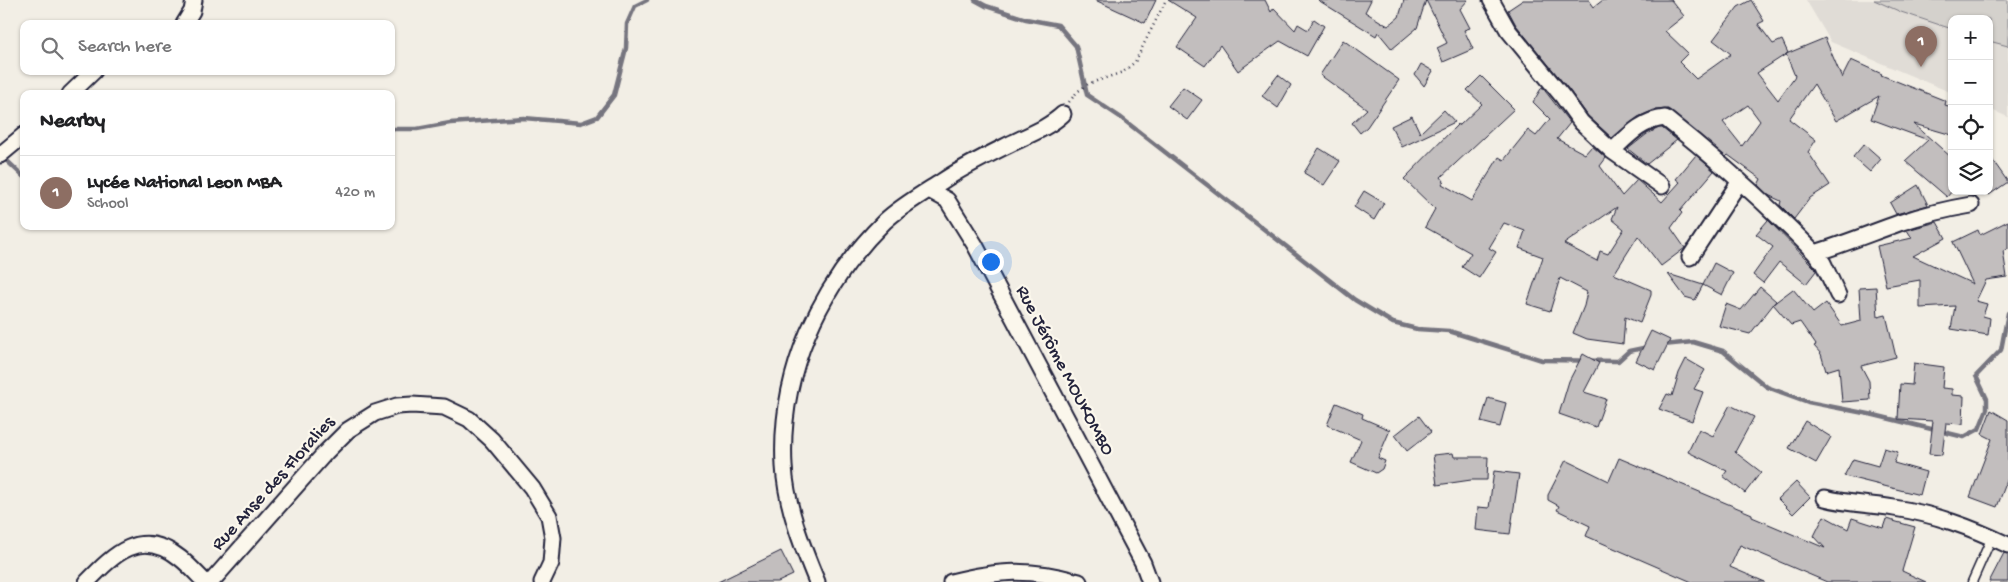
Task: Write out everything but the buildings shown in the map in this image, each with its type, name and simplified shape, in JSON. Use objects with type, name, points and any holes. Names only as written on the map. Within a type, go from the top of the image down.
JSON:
[{"type":"street","points":[[186,20],[192,11],[194,0]]},
{"type":"street","points":[[1491,0],[1508,30],[1581,122],[1612,151],[1662,186]]},
{"type":"street","points":[[74,90],[90,75]]},
{"type":"street","points":[[817,582],[796,523],[784,467],[784,428],[787,400],[793,371],[811,323],[844,269],[886,220],[977,160],[1048,125],[1064,111]]},
{"type":"street","points":[[1612,151],[1640,125],[1653,119],[1665,118],[1702,146],[1749,188],[1815,252],[1823,263],[1838,295]]},
{"type":"street","points":[[0,155],[20,138]]},
{"type":"street","points":[[1690,257],[1740,181]]},
{"type":"street","name":"Rue Jérôme MOUKOMBO","points":[[929,190],[947,200],[975,245],[1138,555],[1150,582]]},
{"type":"street","points":[[1815,252],[1851,242],[1900,223],[1942,210],[1971,205]]},
{"type":"street","name":"Rue Anse des Floralies","points":[[211,582],[326,452],[348,430],[375,413],[397,406],[420,405],[444,407],[469,419],[492,440],[532,488],[549,516],[553,538],[551,564],[542,582]]},
{"type":"street","points":[[1824,498],[1845,503],[1918,512],[1966,526],[2008,545]]},
{"type":"street","points":[[87,582],[115,555],[136,544],[146,544],[168,550],[180,558],[205,582]]},
{"type":"street","points":[[950,582],[981,574],[1033,571],[1079,582]]},
{"type":"lane","points":[[1972,582],[1992,537]]},
{"type":"path","points":[[1064,111],[1078,92],[1088,84],[1123,72],[1135,62],[1166,0]]},
{"type":"shaded area","points":[[1806,0],[2008,0],[2008,117],[1993,111],[1993,15],[1948,15],[1948,91],[1831,42]]},
{"type":"shaded area","points":[[1874,0],[2008,0],[2008,46],[1993,42],[1993,15],[1948,15],[1948,28],[1901,12]]},
{"type":"waterway","points":[[395,129],[417,129],[450,123],[524,118],[581,123],[597,117],[614,95],[626,48],[627,24],[635,6],[647,0]]},
{"type":"waterway","points":[[975,0],[986,6],[1026,19],[1058,25],[1076,46],[1087,95],[1120,117],[1355,300],[1393,323],[1417,329],[1449,331],[1542,360],[1618,361],[1629,351],[1648,347]]},
{"type":"waterway","points":[[4,158],[20,173]]},
{"type":"waterway","points":[[1663,345],[1693,342],[1723,351],[1767,387],[1808,402],[1874,415],[1964,437],[1979,429],[1987,409],[1987,399],[1976,376],[2001,350],[2008,313]]},
{"type":"place","name":"Lycée National Leon MBA","points":[[1921,67]]}]
